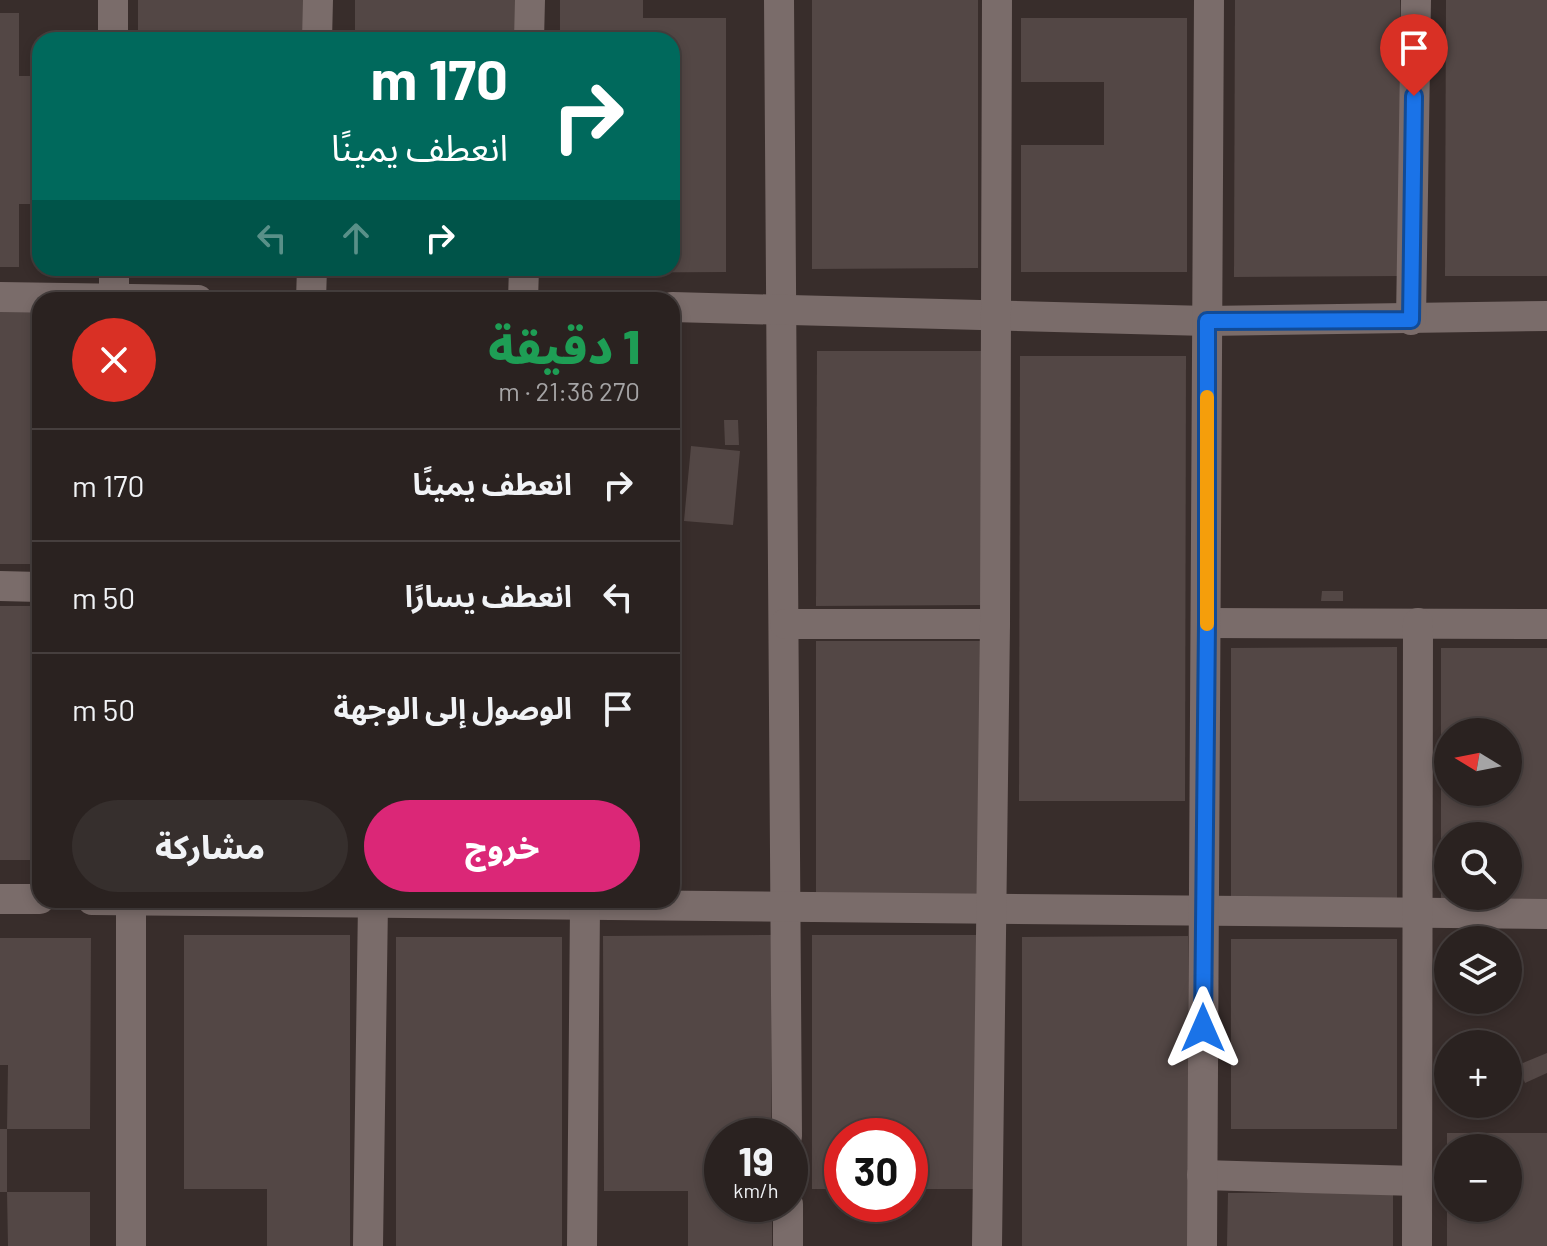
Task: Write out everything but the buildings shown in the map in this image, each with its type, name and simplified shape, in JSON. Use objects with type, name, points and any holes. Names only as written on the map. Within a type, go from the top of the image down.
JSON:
[{"type":"street","points":[[113,0],[113,32]]},
{"type":"street","points":[[317,32],[318,0]]},
{"type":"street","points":[[529,32],[530,0]]},
{"type":"street","points":[[779,0],[787,1118]]},
{"type":"street","points":[[987,1246],[995,624],[997,0]]},
{"type":"street","points":[[1202,1246],[1209,0]]},
{"type":"street","points":[[1411,320],[1416,0]]},
{"type":"street","points":[[0,297],[32,298]]},
{"type":"street","points":[[680,307],[1207,321],[1547,316]]},
{"type":"street","points":[[0,586],[32,587]]},
{"type":"street","points":[[1207,623],[1547,624]]},
{"type":"street","points":[[1417,1246],[1418,623]]},
{"type":"street","points":[[785,624],[995,624]]},
{"type":"street","points":[[0,899],[32,899]]},
{"type":"street","points":[[680,906],[1547,914]]},
{"type":"street","points":[[131,908],[131,1246]]},
{"type":"street","points":[[368,1246],[373,908]]},
{"type":"street","points":[[582,1246],[585,908]]},
{"type":"street","points":[[1202,1175],[1417,1181]]},
{"type":"street","points":[[788,1222],[788,1246]]},
{"type":"slow traffic","points":[[1207,397],[1207,624]]},
{"type":"route","points":[[1203,1028],[1207,321],[1411,320],[1414,96]]}]
